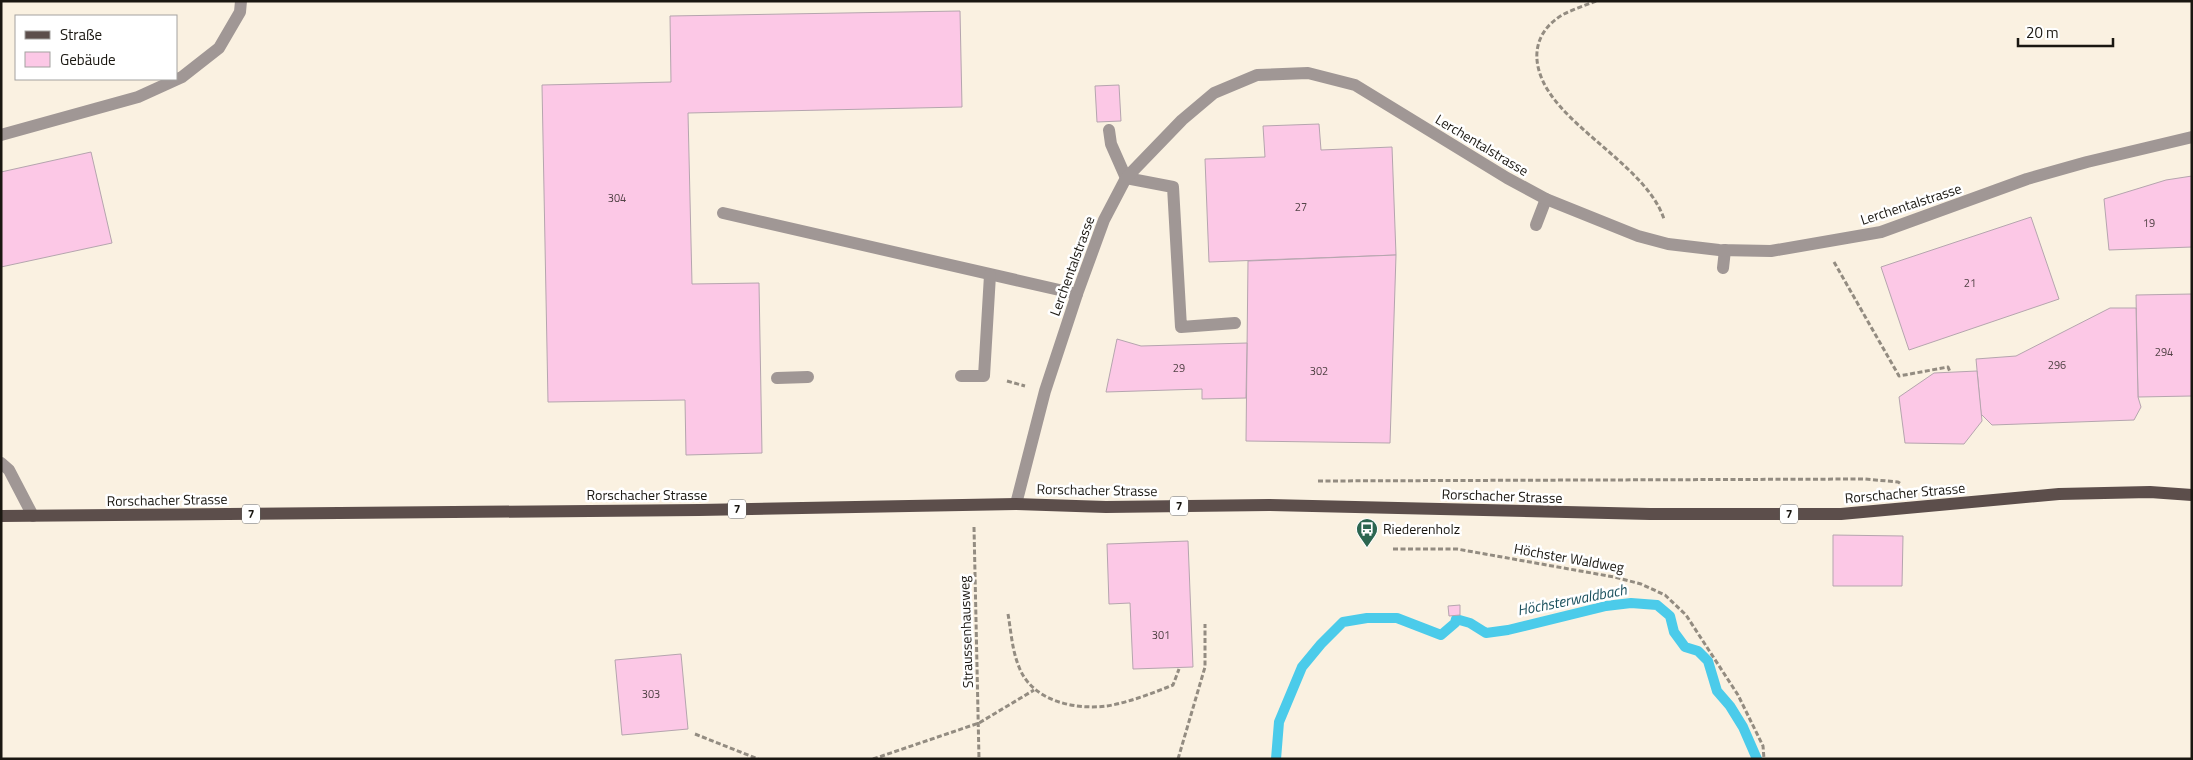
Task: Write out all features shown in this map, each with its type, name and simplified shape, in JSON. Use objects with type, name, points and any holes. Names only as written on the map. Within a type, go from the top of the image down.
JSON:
[{"type":"main road","name":"Rorschacher Strasse","points":[[1,516],[699,510],[972,504],[1106,507],[1279,506],[1650,514],[1840,514],[2059,494],[2150,492],[2192,495]]},
{"type":"street","points":[[178,79],[219,48],[240,12],[241,1]]},
{"type":"street","name":"Lerchentalstrasse","points":[[1016,504],[1045,391],[1077,294],[1104,220],[1126,178],[1182,120],[1214,93],[1257,75],[1308,73],[1355,85],[1546,200],[1612,227],[1668,244],[1725,250],[1771,251],[1881,232],[2027,179],[2087,162],[2192,137]]},
{"type":"street","points":[[1,135],[138,97],[175,80]]},
{"type":"street","points":[[1109,130],[1111,144],[1126,178],[1173,187],[1181,326],[1235,324]]},
{"type":"street","points":[[1536,225],[1546,200]]},
{"type":"street","points":[[723,213],[1077,294]]},
{"type":"street","points":[[1723,268],[1725,250]]},
{"type":"street","points":[[961,376],[984,376],[990,275]]},
{"type":"street","points":[[777,378],[808,377]]},
{"type":"street","points":[[1,463],[9,470],[32,516]]},
{"type":"path","points":[[1596,1],[1564,14],[1549,25],[1539,39],[1535,59],[1549,92],[1565,111],[1644,187],[1660,206],[1666,225],[1668,244]]},
{"type":"path","points":[[1831,257],[1899,376],[1948,367],[1950,372]]},
{"type":"path","points":[[1318,481],[1865,479],[1898,482],[1906,488]]},
{"type":"path","name":"Straussenhausweg","points":[[972,504],[980,723],[979,759]]},
{"type":"path","name":"Höchster Waldweg","points":[[1393,549],[1457,549],[1614,577],[1642,584],[1665,595],[1686,614],[1738,695],[1763,746],[1764,759]]},
{"type":"path","points":[[1008,614],[1012,642],[1019,668],[1034,690],[1056,702],[1087,706],[1107,706],[1154,693],[1173,685],[1179,669]]},
{"type":"path","points":[[1178,759],[1205,666],[1205,624]]},
{"type":"path","points":[[873,759],[980,723],[1034,690]]},
{"type":"path","points":[[695,734],[758,759]]},
{"type":"building","points":[[960,11],[962,107],[688,113],[692,284],[759,283],[762,453],[686,455],[685,400],[548,402],[542,85],[671,82],[670,16]]},
{"type":"building","points":[[1119,85],[1121,121],[1097,122],[1095,86]]},
{"type":"building","points":[[1319,124],[1321,150],[1392,147],[1396,255],[1209,262],[1205,159],[1265,157],[1263,126]]},
{"type":"building","points":[[91,152],[112,243],[1,267],[1,172]]},
{"type":"building","points":[[2192,176],[2192,247],[2109,250],[2104,199],[2166,180]]},
{"type":"building","points":[[2031,217],[2059,299],[1909,350],[1881,267]]},
{"type":"building","points":[[1396,255],[1390,443],[1246,441],[1248,261]]},
{"type":"building","points":[[2192,294],[2192,396],[2138,397],[2136,295]]},
{"type":"building","points":[[2110,308],[2136,308],[2138,397],[2141,407],[2134,420],[1992,425],[1981,414],[1976,359],[2016,356]]},
{"type":"building","points":[[1117,339],[1141,346],[1247,343],[1246,398],[1202,399],[1202,389],[1106,392]]},
{"type":"building","points":[[1977,371],[1982,421],[1964,444],[1905,443],[1899,397],[1934,373]]},
{"type":"building","points":[[1833,535],[1903,536],[1902,586],[1833,586]]},
{"type":"building","points":[[1188,541],[1193,667],[1133,669],[1130,603],[1109,604],[1107,544]]},
{"type":"building","points":[[1460,605],[1460,615],[1449,616],[1448,606]]},
{"type":"building","points":[[681,654],[688,729],[622,735],[615,660]]},
{"type":"waterway","name":"Höchsterwaldbach","points":[[1276,759],[1279,722],[1302,667],[1343,622],[1367,618],[1397,618],[1441,635],[1455,623],[1456,619],[1470,623],[1486,633],[1508,630],[1606,606],[1631,603],[1657,605],[1670,616],[1674,632],[1685,647],[1698,651],[1708,661],[1717,691],[1730,706],[1743,727],[1757,759]]},
{"type":"place","name":"Riederenholz","points":[[1367,548]]}]
